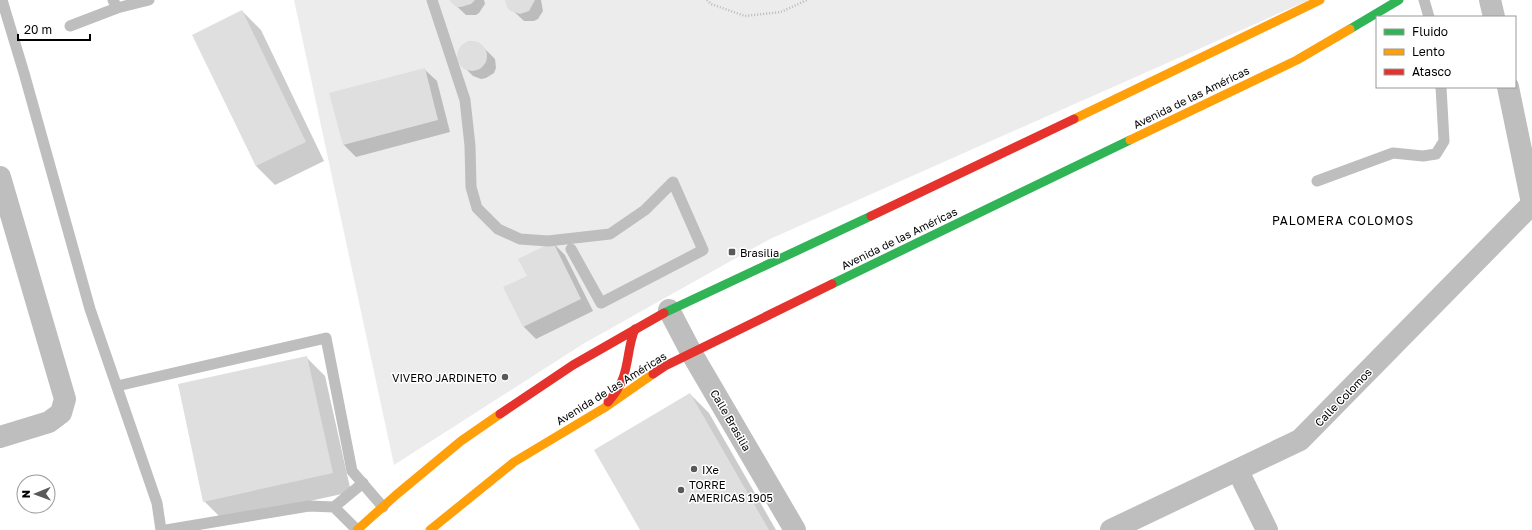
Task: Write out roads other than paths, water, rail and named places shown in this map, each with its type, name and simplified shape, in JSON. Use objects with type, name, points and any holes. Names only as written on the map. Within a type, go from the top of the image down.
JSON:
[{"type":"main road","points":[[357,530],[461,441],[567,369],[669,310],[935,186],[1320,0]]},
{"type":"main road","name":"Avenida de las Américas","points":[[430,530],[514,462],[604,408],[665,366],[856,272],[1297,60],[1399,0]]},
{"type":"main road","points":[[604,408],[620,386],[625,373],[629,345],[635,329]]},
{"type":"street","points":[[1490,0],[1494,16]]},
{"type":"street","points":[[1508,88],[1532,204]]},
{"type":"street","points":[[0,177],[65,399],[61,413],[49,422],[0,438]]},
{"type":"street","name":"Calle Colomos","points":[[1111,530],[1238,471],[1300,440],[1532,204]]},
{"type":"street","name":"Calle Brasilia","points":[[669,310],[692,354],[796,530]]},
{"type":"street","points":[[1238,471],[1267,530]]},
{"type":"lane","points":[[2,0],[90,309],[157,503],[171,529],[309,506],[334,508],[357,530]]},
{"type":"lane","points":[[70,26],[115,4],[150,0]]},
{"type":"lane","points":[[432,0],[465,100],[470,146],[471,186],[477,208],[498,229],[520,239],[548,241],[610,234],[645,210],[673,182],[703,250],[601,303],[571,249]]},
{"type":"lane","points":[[1424,0],[1429,16]]},
{"type":"lane","points":[[1317,182],[1393,152],[1423,156],[1436,154],[1444,141],[1441,88]]},
{"type":"lane","points":[[117,386],[326,338],[352,470],[383,507]]},
{"type":"lane","points":[[334,508],[363,483]]},
{"type":"lane","points":[[157,503],[161,530]]},
{"type":"place","name":"Brasilia","points":[[732,252]]},
{"type":"place","name":"VIVERO JARDINETO","points":[[505,377]]},
{"type":"place","name":"IXe","points":[[694,469]]},
{"type":"place","name":"TORRE AMERICAS 1905","points":[[681,490]]},
{"type":"district","name":"PALOMERA COLOMOS","points":[[1343,220]]}]
